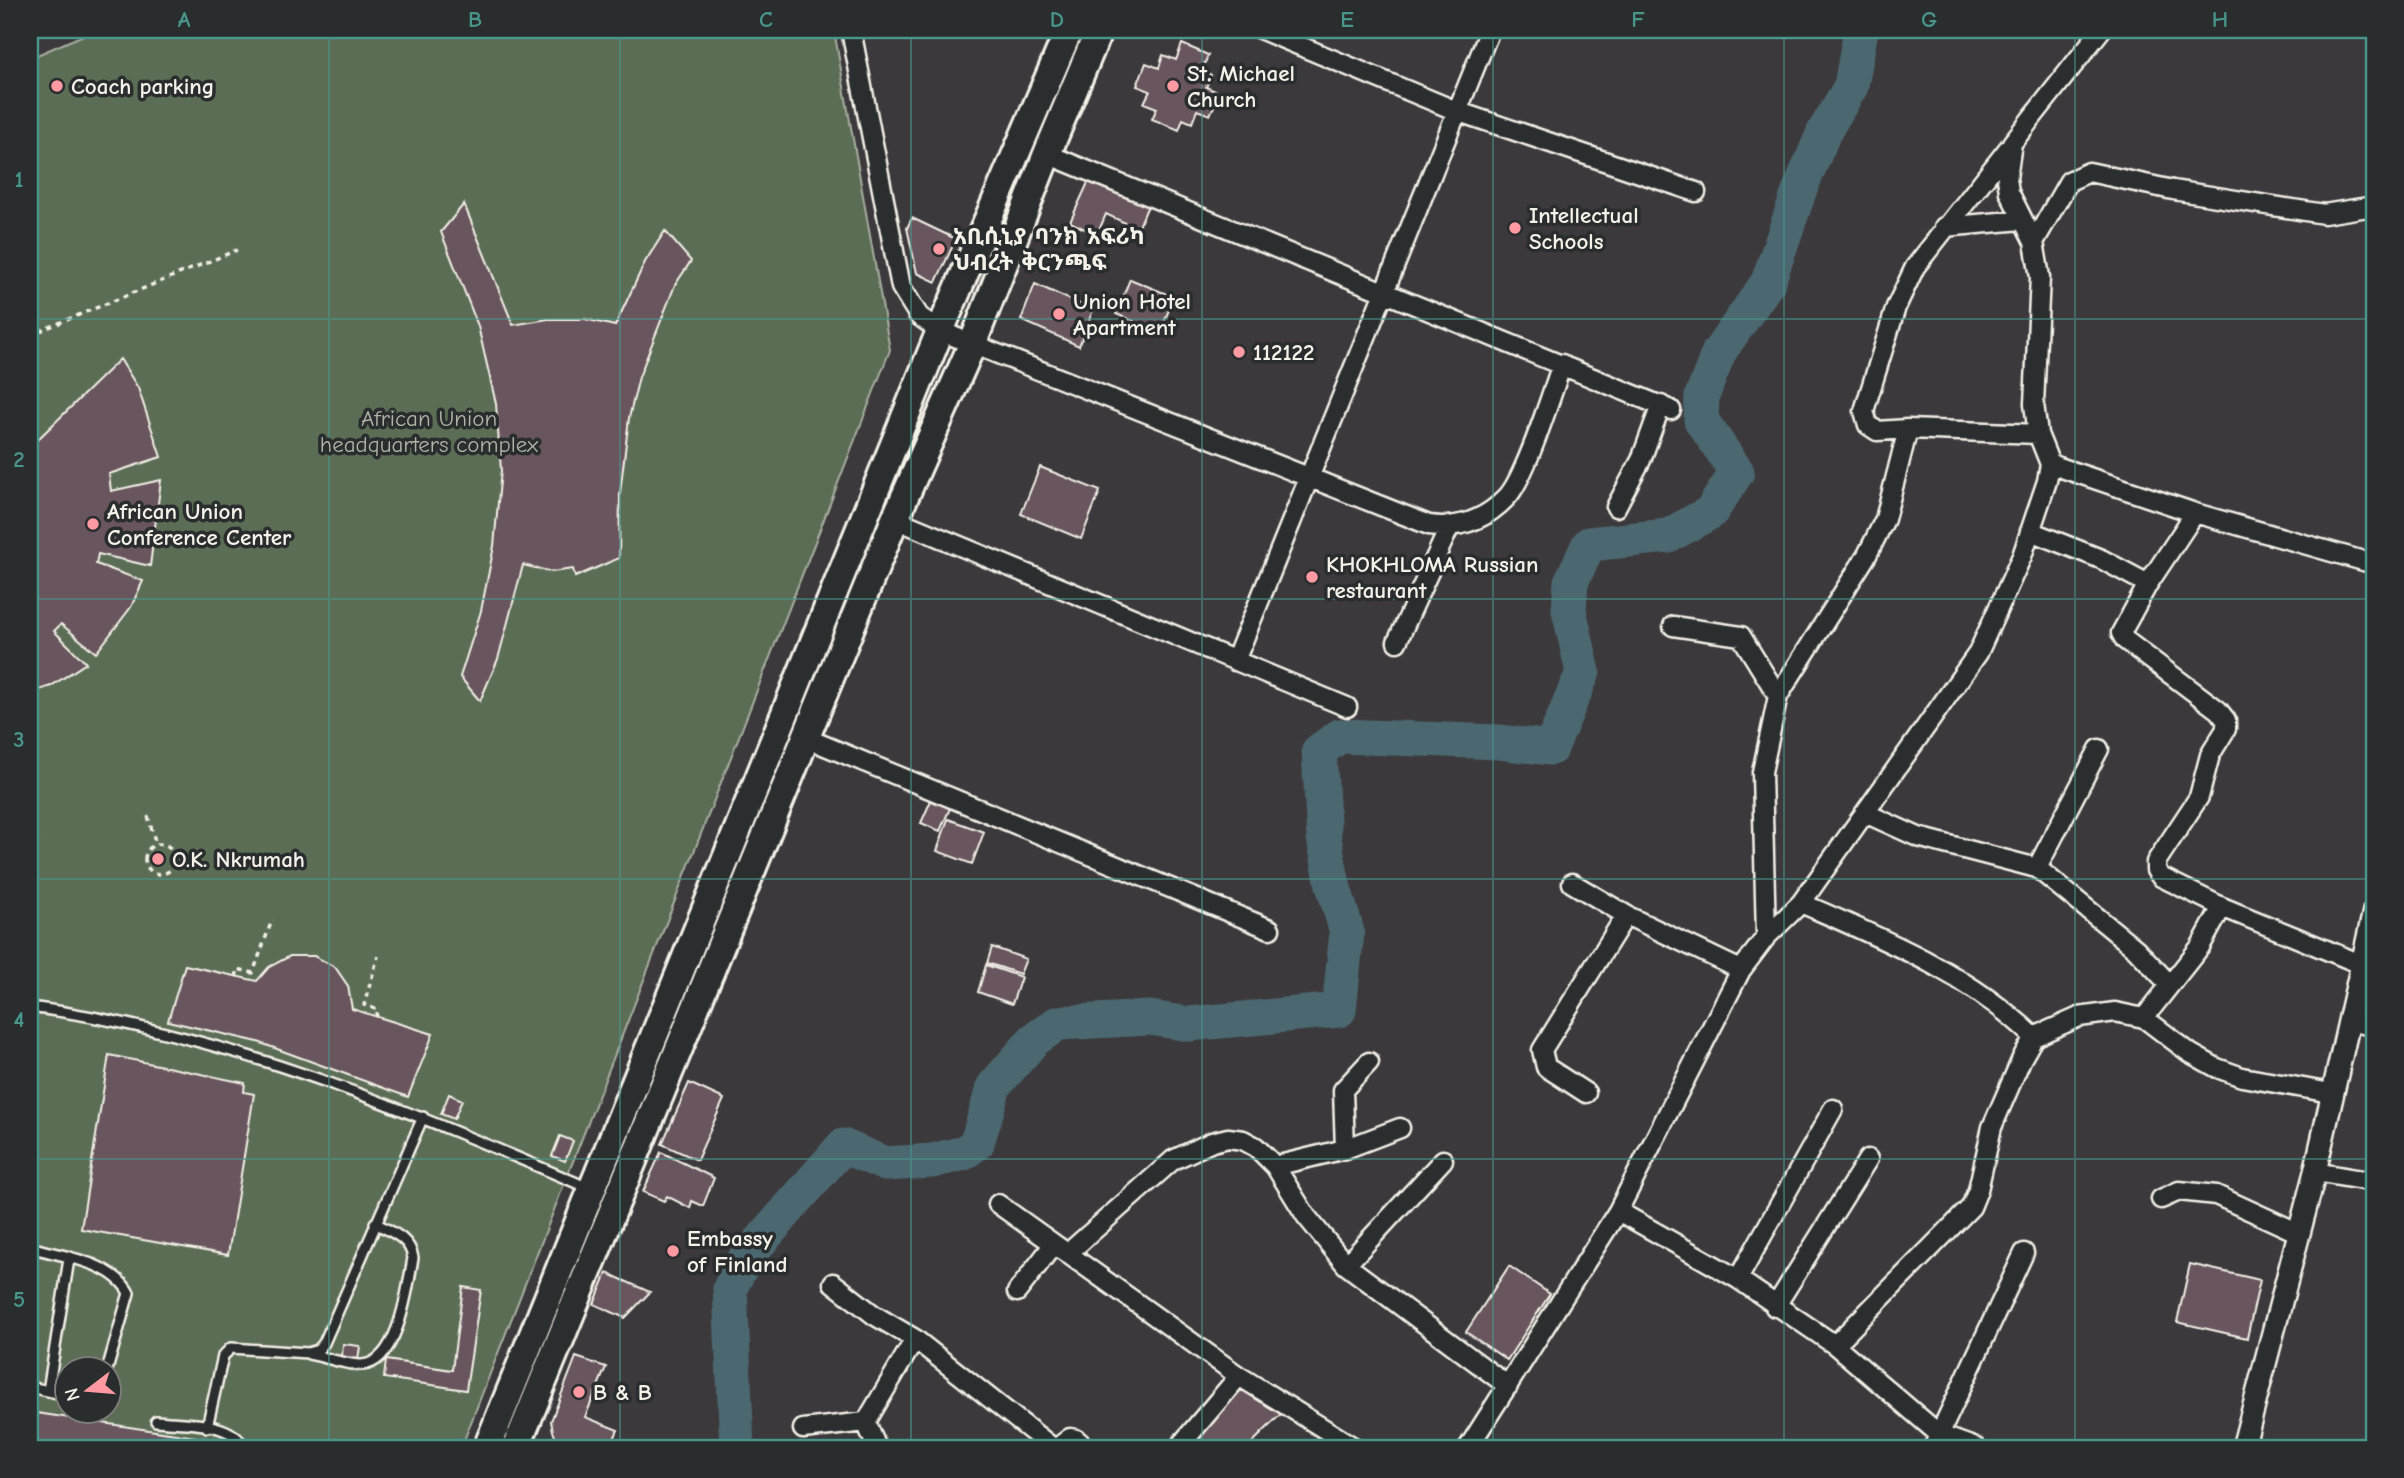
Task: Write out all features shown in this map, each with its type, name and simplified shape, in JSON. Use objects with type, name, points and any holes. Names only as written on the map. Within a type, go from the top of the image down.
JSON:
[{"type":"main road","points":[[516,1448],[605,1196],[613,1132],[940,331],[1069,30]]},
{"type":"main road","points":[[487,1448],[605,1196],[806,738],[895,519],[972,345],[1047,153],[1100,30]]},
{"type":"main road","points":[[790,703],[816,713]]},
{"type":"street","points":[[851,30],[901,287],[919,316],[940,331],[1429,525],[1449,528],[1477,519],[1512,491],[1542,422],[1562,364]]},
{"type":"street","points":[[1262,30],[1459,112],[1696,192]]},
{"type":"street","points":[[1234,661],[1307,477],[1459,112],[1490,30]]},
{"type":"street","points":[[2038,434],[1908,429],[1877,431],[1868,425],[1864,411],[1896,307],[1915,267],[2101,30]]},
{"type":"street","points":[[1468,1448],[1618,1212],[1741,970],[1766,937],[1801,903],[1978,653],[2030,531],[2050,464],[2038,434],[2034,404],[2041,299],[2034,242],[2009,192],[2007,178],[2012,143]]},
{"type":"street","points":[[1047,153],[1666,408],[1616,507]]},
{"type":"street","points":[[2034,242],[2069,181],[2089,172],[2173,190],[2324,214],[2374,206]]},
{"type":"street","points":[[1944,227],[2022,220]]},
{"type":"street","points":[[1766,937],[1762,772],[1778,696],[1867,555],[1885,519],[1908,429]]},
{"type":"street","points":[[2050,464],[2195,513],[2374,564]]},
{"type":"street","points":[[2195,513],[2148,584],[2121,633],[2125,640],[2218,710],[2226,720],[2226,729],[2210,755],[2199,797],[2155,862],[2156,870],[2161,877],[2222,907],[2363,965]]},
{"type":"street","points":[[895,519],[1346,707]]},
{"type":"street","points":[[1397,642],[1449,528]]},
{"type":"street","points":[[2030,531],[2101,559],[2148,584]]},
{"type":"street","points":[[1673,626],[1741,636],[1778,696]]},
{"type":"street","points":[[806,738],[1270,929]]},
{"type":"street","points":[[2037,868],[2099,749]]},
{"type":"street","points":[[1865,813],[1918,837],[2037,868],[2136,949],[2170,985]]},
{"type":"street","points":[[1572,883],[1626,915],[1741,970]]},
{"type":"street","points":[[1801,903],[1913,952],[1979,990],[2035,1037]]},
{"type":"street","points":[[2144,1018],[2200,947],[2222,907]]},
{"type":"street","points":[[2243,1448],[2315,1172],[2331,1093],[2371,939],[2374,911]]},
{"type":"street","points":[[1586,1093],[1546,1067],[1542,1049],[1626,915]]},
{"type":"street","points":[[1835,1345],[1971,1207],[1978,1190],[1992,1127],[2022,1058],[2035,1037],[2079,1017],[2115,1012],[2144,1018],[2190,1053],[2217,1068],[2242,1077],[2331,1093]]},
{"type":"street","points":[[2351,1021],[2374,1027]]},
{"type":"street","points":[[1345,1149],[1343,1090],[1368,1062]]},
{"type":"street","points":[[1738,1279],[1833,1109]]},
{"type":"street","points":[[1275,1166],[1345,1149],[1400,1128]]},
{"type":"street","points":[[1017,1292],[1061,1249],[1173,1160],[1192,1149],[1228,1138],[1242,1140],[1256,1147],[1275,1166],[1306,1216],[1346,1265],[1508,1387]]},
{"type":"street","points":[[1775,1307],[1868,1159]]},
{"type":"street","points":[[1346,1265],[1443,1160]]},
{"type":"street","points":[[2315,1172],[2374,1182]]},
{"type":"street","points":[[2161,1199],[2179,1191],[2216,1195],[2299,1233]]},
{"type":"street","points":[[998,1204],[1239,1376],[1355,1448]]},
{"type":"street","points":[[1618,1212],[1738,1279],[1775,1307],[1835,1345],[1936,1442],[1976,1448]]},
{"type":"street","points":[[1936,1442],[2024,1253]]},
{"type":"street","points":[[833,1283],[874,1315],[915,1339],[1055,1448],[1070,1438],[1076,1439],[1086,1448]]},
{"type":"street","points":[[866,1422],[915,1339]]},
{"type":"street","points":[[1178,1448],[1239,1376]]},
{"type":"street","points":[[803,1429],[866,1422]]},
{"type":"street","points":[[866,1422],[877,1448]]},
{"type":"lane","points":[[30,1007],[137,1025],[222,1046],[301,1071],[423,1117],[605,1196]]},
{"type":"lane","points":[[307,1353],[318,1350],[324,1343],[423,1117]]},
{"type":"lane","points":[[207,1427],[223,1356],[231,1348],[307,1353],[362,1365],[380,1356],[399,1328],[413,1258],[412,1248],[406,1241],[375,1223]]},
{"type":"lane","points":[[30,1247],[113,1272],[129,1293],[111,1356]]},
{"type":"lane","points":[[48,1391],[69,1259]]},
{"type":"lane","points":[[30,1387],[52,1392]]},
{"type":"lane","points":[[156,1421],[227,1430],[239,1437],[244,1448]]},
{"type":"path","points":[[30,335],[237,250]]},
{"type":"path","points":[[148,816],[156,845]]},
{"type":"path","points":[[30,843],[40,844]]},
{"type":"path","points":[[156,845],[168,846],[174,853],[175,863],[165,873],[151,871],[146,863],[147,853],[156,845]]},
{"type":"path","points":[[236,976],[238,969],[253,973],[272,920]]},
{"type":"path","points":[[376,1017],[378,1010],[364,1005],[378,956]]},
{"type":"green space","name":"African Union headquarters complex","points":[[95,30],[834,30],[890,350],[461,1448],[30,1448],[30,58]]},
{"type":"building","name":"St. Michael Church","points":[[1182,44],[1208,55],[1202,71],[1211,75],[1206,87],[1220,93],[1210,115],[1197,110],[1192,123],[1183,119],[1179,130],[1152,119],[1157,108],[1144,103],[1150,91],[1137,86],[1146,63],[1159,68],[1163,55],[1176,60]]},
{"type":"building","points":[[1091,176],[1149,203],[1138,229],[1106,214],[1097,235],[1070,222]]},
{"type":"building","points":[[464,204],[513,325],[548,319],[585,319],[615,326],[645,262],[665,231],[691,261],[675,285],[639,377],[629,418],[620,493],[619,558],[575,577],[573,569],[552,572],[523,565],[498,659],[480,701],[460,677],[481,611],[494,546],[501,470],[496,404],[478,326],[441,232]]},
{"type":"building","points":[[912,218],[956,239],[936,282],[917,273],[907,228]]},
{"type":"building","points":[[1130,279],[1174,297],[1160,332],[1116,314]]},
{"type":"building","points":[[1035,284],[1093,310],[1079,346],[1021,320]]},
{"type":"building","name":"African Union Conference Center","points":[[120,359],[138,388],[161,457],[109,474],[111,491],[161,480],[150,566],[98,554],[96,564],[143,581],[131,607],[96,653],[61,624],[54,631],[86,663],[51,686],[30,693],[30,447]]},
{"type":"building","points":[[1040,467],[1100,491],[1081,539],[1021,514]]},
{"type":"building","points":[[932,798],[951,806],[940,831],[921,823]]},
{"type":"building","points":[[948,819],[984,832],[972,864],[937,851]]},
{"type":"building","points":[[992,947],[1026,959],[1020,974],[987,963]]},
{"type":"building","points":[[290,956],[314,956],[335,967],[348,986],[352,1009],[433,1034],[408,1097],[258,1042],[168,1021],[185,965],[257,981],[269,967]]},
{"type":"building","points":[[986,965],[1021,977],[1012,1004],[978,992]]},
{"type":"building","points":[[109,1055],[245,1083],[244,1092],[254,1094],[228,1255],[81,1229]]},
{"type":"building","points":[[689,1083],[724,1099],[697,1160],[662,1144]]},
{"type":"building","points":[[449,1094],[462,1100],[454,1119],[441,1114]]},
{"type":"building","points":[[560,1136],[573,1141],[565,1161],[552,1156]]},
{"type":"building","points":[[661,1152],[714,1178],[703,1206],[692,1201],[690,1208],[667,1196],[664,1201],[643,1192]]},
{"type":"building","points":[[2190,1264],[2260,1280],[2247,1338],[2177,1322]]},
{"type":"building","points":[[1509,1266],[1550,1294],[1507,1360],[1466,1332]]},
{"type":"building","points":[[607,1273],[650,1292],[625,1318],[594,1304]]},
{"type":"building","points":[[463,1287],[481,1290],[466,1390],[384,1378],[386,1360],[452,1370]]},
{"type":"building","points":[[343,1344],[360,1346],[358,1360],[342,1357]]},
{"type":"building","name":"B & B","points":[[576,1357],[606,1367],[585,1417],[618,1430],[610,1448],[581,1448],[556,1439],[553,1431],[551,1421]]},
{"type":"building","points":[[1240,1380],[1285,1410],[1247,1448],[1197,1448],[1188,1442]]},
{"type":"building","points":[[30,1412],[52,1415],[52,1426],[122,1426],[235,1443],[234,1448],[30,1448]]},
{"type":"waterway","points":[[737,1448],[730,1288],[745,1259],[843,1146],[885,1164],[932,1161],[964,1153],[977,1143],[994,1086],[1034,1040],[1058,1023],[1150,1018],[1189,1024],[1339,1010],[1347,932],[1333,885],[1324,838],[1319,751],[1340,736],[1499,742],[1551,748],[1583,672],[1569,610],[1571,582],[1589,544],[1668,536],[1711,512],[1737,472],[1701,420],[1702,396],[1719,352],[1768,282],[1800,189],[1824,132],[1851,86],[1861,30]]},
{"type":"place","name":"Coach parking","points":[[57,86]]},
{"type":"place","name":"St. Michael Church","points":[[1173,86]]},
{"type":"place","name":"Intellectual Schools","points":[[1515,228]]},
{"type":"place","name":"አቢሲኒያ ባንክ አፍሪካ ህብረት ቅርንጫፍ","points":[[939,249]]},
{"type":"place","name":"Union Hotel Apartment","points":[[1059,314]]},
{"type":"place","name":"112122","points":[[1239,352]]},
{"type":"place","name":"African Union Conference Center","points":[[93,524]]},
{"type":"place","name":"KHOKHLOMA Russian restaurant","points":[[1312,577]]},
{"type":"place","name":"O.K. Nkrumah","points":[[158,859]]},
{"type":"place","name":"Embassy of Finland","points":[[673,1251]]},
{"type":"place","name":"B & B","points":[[579,1392]]}]
